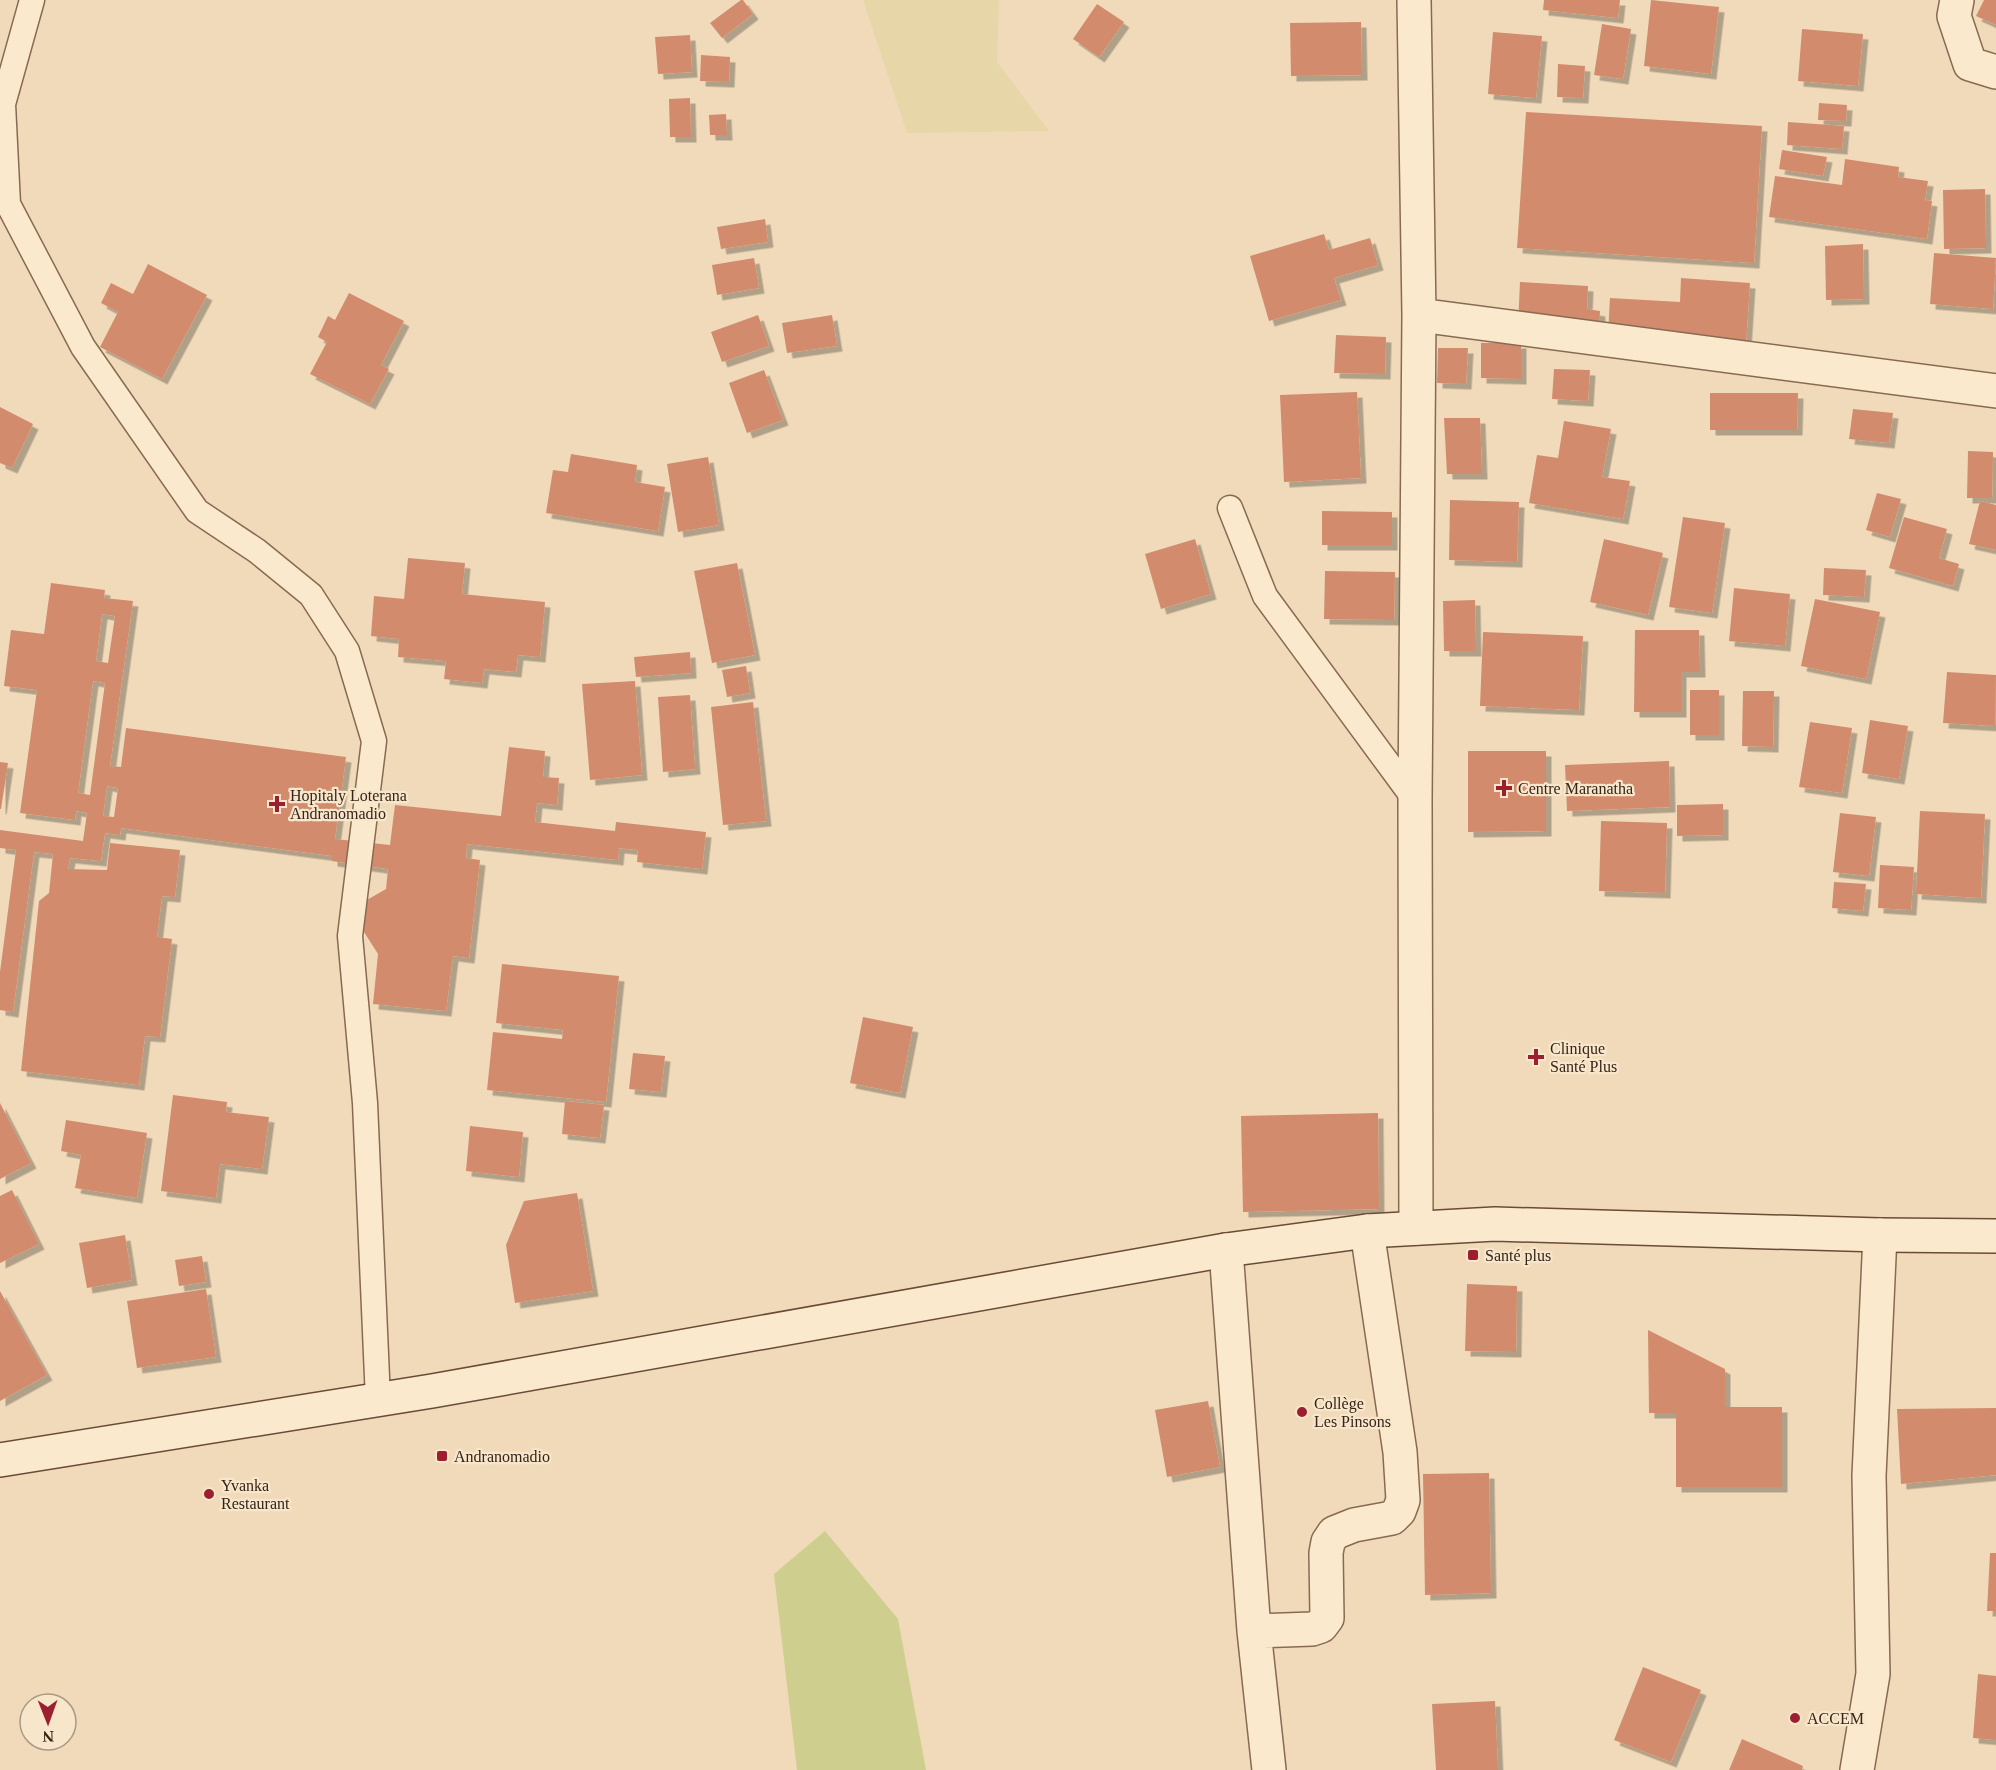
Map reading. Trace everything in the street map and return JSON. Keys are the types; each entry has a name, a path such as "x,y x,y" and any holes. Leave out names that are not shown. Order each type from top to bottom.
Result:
{"street":[{"path":"1414,0 1419,315 1415,800 1416,1228"},
{"path":"1957,0 1954,16 1970,64 1996,72"},
{"path":"1419,315 1996,391"},
{"path":"0,1460 378,1400 1226,1250 1367,1232 1495,1224 1996,1236"},
{"path":"1254,1631 1312,1629 1321,1626 1327,1618 1326,1553 1328,1542 1334,1533 1392,1518 1400,1511 1403,1500 1400,1452 1367,1232"},
{"path":"1857,1770 1873,1674 1869,1476 1880,1235"},
{"path":"1226,1250 1254,1631 1269,1770"}],"lane":[{"path":"32,0 3,104 8,204 83,347 197,511 257,551 311,595 347,651 374,741 350,936 365,1103 378,1400"},
{"path":"1230,508 1264,596 1415,800"}],"shaded area":[{"path":"863,0 999,0 997,62 1049,131 907,133"}],"green space":[{"path":"825,1531 898,1619 926,1770 797,1770 774,1574"}],"building":[{"path":"741,0 753,14 722,38 710,23"},
{"path":"1544,0 1620,0 1618,18 1543,10"},
{"path":"1651,0 1719,7 1711,74 1644,66"},
{"path":"1984,0 1996,0 1996,25 1976,16"},
{"path":"1097,4 1124,22 1099,57 1073,39"},
{"path":"1361,22 1362,75 1291,76 1290,23"},
{"path":"1602,24 1631,29 1623,79 1594,75"},
{"path":"1802,29 1863,34 1858,86 1798,81"},
{"path":"1493,32 1542,36 1536,98 1488,94"},
{"path":"690,35 692,72 658,74 655,37"},
{"path":"701,55 730,57 729,82 700,81"},
{"path":"1558,64 1585,66 1583,98 1557,97"},
{"path":"690,98 691,137 670,137 669,99"},
{"path":"1819,103 1847,105 1846,121 1818,120"},
{"path":"1526,112 1762,126 1754,263 1517,248"},
{"path":"726,114 727,135 710,135 709,115"},
{"path":"1788,122 1844,126 1842,149 1787,145"},
{"path":"1782,150 1827,157 1823,176 1779,169"},
{"path":"1845,159 1899,167 1898,177 1928,181 1925,200 1932,201 1927,239 1769,217 1775,176 1842,185"},
{"path":"1985,189 1986,248 1944,249 1943,190"},
{"path":"765,219 768,242 721,249 717,227"},
{"path":"1324,234 1329,250 1370,238 1378,265 1334,278 1341,300 1269,321 1250,256"},
{"path":"1863,244 1864,299 1826,300 1825,246"},
{"path":"1934,253 1996,258 1993,309 1930,304"},
{"path":"754,258 759,288 717,295 712,265"},
{"path":"148,264 207,295 162,379 100,347 118,312 101,303 111,283 133,294"},
{"path":"1681,278 1750,283 1746,343 1608,334 1610,298 1680,302"},
{"path":"1520,282 1588,286 1587,309 1600,311 1599,330 1518,325"},
{"path":"349,293 404,321 381,365 389,369 370,404 310,374 327,342 318,337 328,316 335,320"},
{"path":"758,315 769,346 722,362 711,332"},
{"path":"832,315 837,346 787,353 782,323"},
{"path":"1336,335 1386,337 1385,374 1334,373"},
{"path":"1481,343 1521,343 1521,379 1481,378"},
{"path":"1438,348 1468,348 1466,384 1437,383"},
{"path":"1554,369 1590,370 1588,401 1552,399"},
{"path":"764,370 783,420 747,433 729,383"},
{"path":"1357,392 1361,478 1284,482 1280,395"},
{"path":"1710,393 1798,393 1797,430 1710,430"},
{"path":"0,407 33,424 12,468 0,463"},
{"path":"1853,409 1893,413 1889,443 1849,439"},
{"path":"1444,418 1480,418 1482,474 1447,474"},
{"path":"1564,421 1611,429 1602,477 1630,481 1623,519 1529,503 1537,455 1558,458"},
{"path":"1968,451 1993,452 1992,498 1967,498"},
{"path":"571,454 637,465 635,482 665,487 658,531 546,513 553,470 568,472"},
{"path":"708,457 719,525 678,532 667,464"},
{"path":"1877,493 1901,499 1890,537 1866,530"},
{"path":"1450,500 1519,502 1517,562 1449,560"},
{"path":"1980,501 1996,505 1996,550 1969,544"},
{"path":"1322,511 1392,512 1392,545 1322,545"},
{"path":"1683,517 1725,523 1712,613 1669,607"},
{"path":"1904,517 1947,529 1939,558 1959,564 1953,586 1889,568"},
{"path":"1195,539 1211,594 1161,609 1145,554"},
{"path":"1604,539 1663,553 1648,615 1590,602"},
{"path":"408,558 465,563 462,594 545,602 540,657 518,655 516,672 484,669 482,683 444,679 446,661 398,657 399,639 371,636 374,596 404,599"},
{"path":"737,563 755,655 712,663 694,571"},
{"path":"1824,568 1866,570 1864,597 1823,595"},
{"path":"1325,571 1395,572 1394,620 1324,619"},
{"path":"51,583 105,590 104,598 133,601 110,766 121,767 126,728 346,757 335,839 390,845 395,805 501,816 509,747 545,751 543,777 559,778 557,805 537,803 535,822 615,831 616,822 706,832 702,869 637,862 638,850 619,848 618,860 467,844 466,858 480,860 469,958 453,956 446,1011 373,1004 378,954 364,932 365,901 386,889 388,869 332,861 332,856 121,828 120,835 105,833 101,861 70,858 68,869 107,870 110,843 180,850 175,897 162,896 157,937 172,939 160,1037 145,1036 139,1085 21,1071 39,901 49,893 53,854 34,852 13,1012 0,1010 0,972 16,850 0,848 0,830 83,841 87,813 76,811 75,820 20,813 37,690 4,686 11,630 44,634","holes":["102,614 115,616 108,663 96,661","93,681 105,683 90,795 78,793","107,786 118,788 114,817 103,816"]},
{"path":"1734,588 1790,594 1785,646 1729,641"},
{"path":"1815,599 1880,612 1866,679 1801,666"},
{"path":"1475,600 1476,651 1444,651 1443,601"},
{"path":"1635,630 1699,630 1700,672 1681,672 1681,712 1634,712"},
{"path":"1483,632 1583,636 1579,710 1480,706"},
{"path":"690,652 691,673 636,677 634,657"},
{"path":"746,666 750,693 727,697 722,670"},
{"path":"1947,672 1996,675 1995,726 1943,723"},
{"path":"635,681 642,775 590,780 582,684"},
{"path":"1690,690 1719,690 1719,735 1690,735"},
{"path":"1743,691 1774,691 1773,747 1742,746"},
{"path":"690,695 695,769 663,772 658,697"},
{"path":"753,702 766,821 723,825 711,707"},
{"path":"1870,720 1908,726 1899,779 1862,773"},
{"path":"1810,722 1852,728 1842,793 1799,787"},
{"path":"1468,751 1546,751 1546,831 1468,832"},
{"path":"1669,761 1670,807 1567,811 1565,765"},
{"path":"0,762 8,763 1,809 0,809"},
{"path":"1723,804 1723,835 1677,836 1677,805"},
{"path":"1920,811 1985,814 1981,898 1916,894"},
{"path":"1840,813 1876,817 1869,876 1833,872"},
{"path":"1601,821 1667,823 1665,893 1599,891"},
{"path":"1880,865 1914,867 1911,910 1878,908"},
{"path":"1834,882 1866,884 1863,911 1832,908"},
{"path":"502,964 619,976 606,1102 487,1090 493,1032 562,1039 563,1030 496,1023"},
{"path":"863,1017 913,1027 900,1093 850,1083"},
{"path":"633,1053 665,1056 661,1092 629,1089"},
{"path":"173,1095 227,1102 226,1112 269,1117 262,1169 220,1164 216,1198 161,1191"},
{"path":"565,1101 604,1105 600,1138 562,1134"},
{"path":"0,1103 31,1163 0,1179"},
{"path":"1378,1113 1379,1209 1243,1212 1241,1116"},
{"path":"66,1120 147,1133 137,1198 75,1188 81,1155 61,1151"},
{"path":"470,1126 523,1132 519,1177 466,1171"},
{"path":"12,1190 39,1244 0,1263 0,1196"},
{"path":"577,1193 593,1291 515,1303 506,1245 524,1201"},
{"path":"125,1235 132,1280 87,1288 79,1243"},
{"path":"202,1256 206,1282 179,1286 175,1260"},
{"path":"1467,1284 1517,1286 1516,1352 1465,1351"},
{"path":"206,1289 216,1357 137,1368 127,1301"},
{"path":"0,1291 47,1375 0,1401"},
{"path":"1648,1330 1725,1369 1725,1407 1782,1407 1782,1487 1676,1487 1676,1413 1649,1413"},
{"path":"1208,1401 1220,1467 1167,1477 1155,1410"},
{"path":"1996,1408 1996,1475 1901,1484 1897,1409"},
{"path":"1489,1473 1491,1593 1425,1595 1423,1474"},
{"path":"1990,1553 1996,1553 1996,1611 1987,1611"},
{"path":"1643,1667 1701,1690 1671,1762 1614,1740"},
{"path":"1978,1674 1996,1676 1996,1740 1973,1738"},
{"path":"1495,1701 1498,1770 1436,1770 1432,1704"},
{"path":"1742,1739 1803,1766 1802,1770 1729,1770"}],"place":[{"name":"Centre Maranatha","path":"1504,788"},
{"name":"Hopitaly Loterana Andranomadio","path":"277,804"},
{"name":"Clinique Santé Plus","path":"1536,1057"},
{"name":"Santé plus","path":"1473,1255"},
{"name":"Collège Les Pinsons","path":"1302,1412"},
{"name":"Andranomadio","path":"442,1456"},
{"name":"Yvanka Restaurant","path":"209,1494"},
{"name":"ACCEM","path":"1795,1718"}]}
